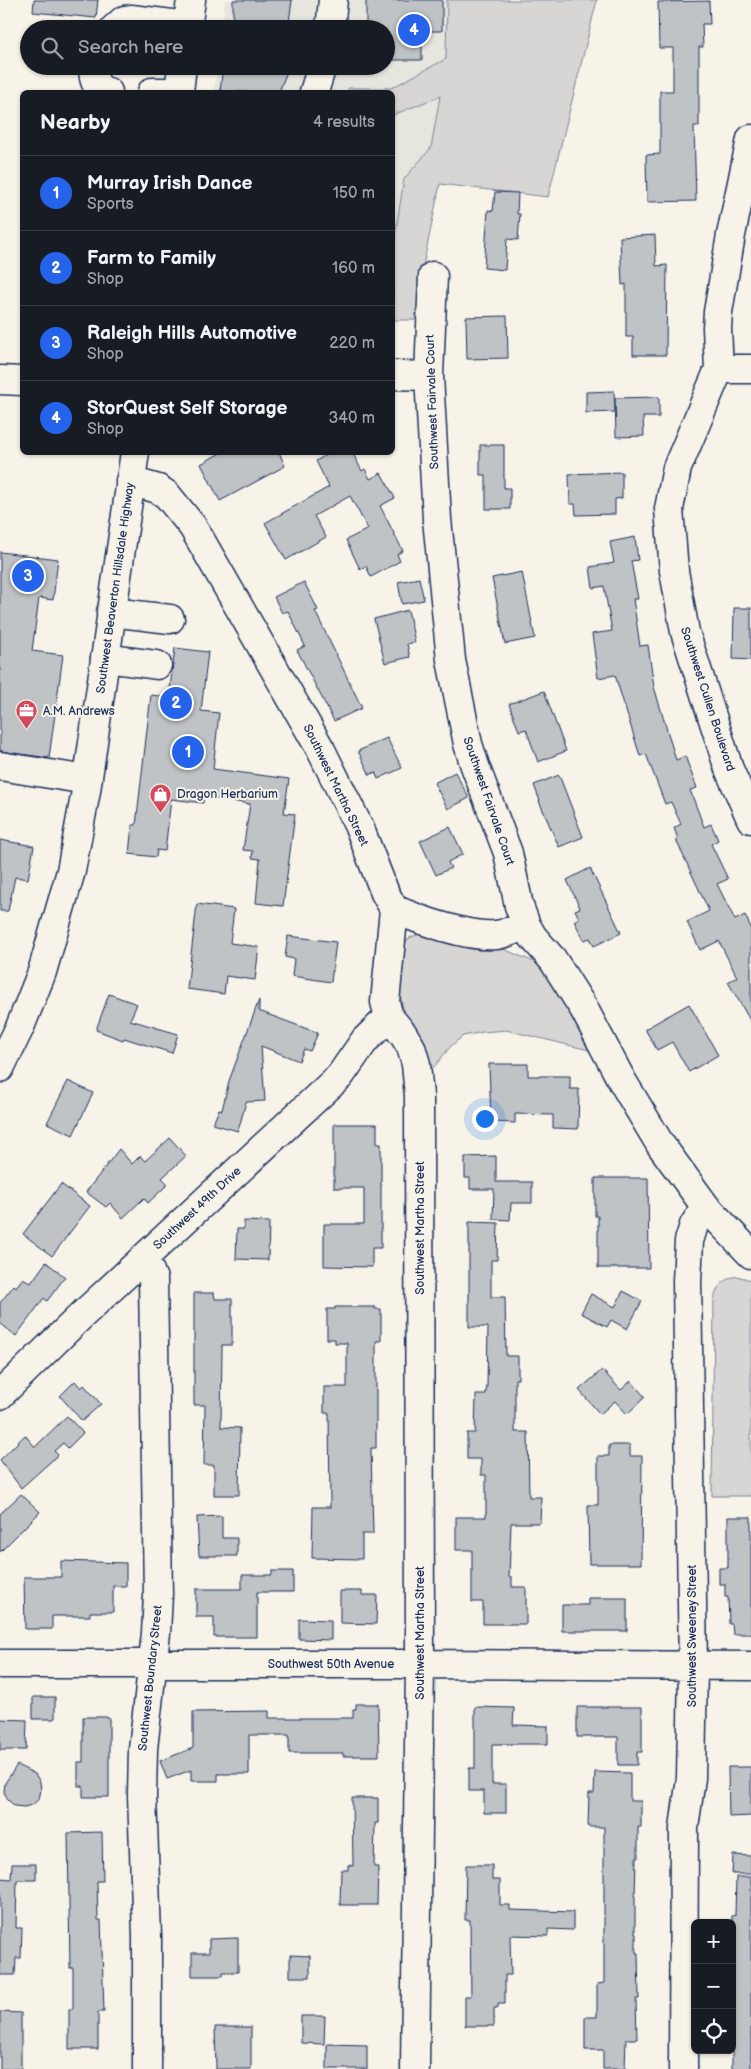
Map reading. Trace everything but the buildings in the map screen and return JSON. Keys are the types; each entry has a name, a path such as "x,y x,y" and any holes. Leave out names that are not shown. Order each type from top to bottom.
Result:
{"street":[{"path":"331,20 333,0"},
{"path":"124,20 189,18"},
{"path":"94,75 95,83 103,90"},
{"path":"179,90 181,75"},
{"path":"315,90 319,75"},
{"name":"Southwest Cullen Boulevard","path":"751,139 731,235 718,312 719,369 677,468 670,509 674,571 685,632 729,769 751,819"},
{"name":"Southwest Fairvale Court","path":"433,276 429,376 437,519 454,678 475,766 508,853 519,906 533,937 553,960 584,1009 621,1079 655,1136 706,1207 751,1254"},
{"path":"719,369 751,369"},
{"path":"395,375 429,376"},
{"path":"0,380 20,381"},
{"name":"Southwest Beaverton Hillsdale Highway","path":"0,1068 20,1027 42,972 71,871 87,780 134,455"},
{"name":"Southwest Martha Street","path":"130,481 158,489 167,495 193,527 321,750 360,829 385,893 394,909"},
{"path":"111,612 170,619"},
{"path":"105,658 157,665"},
{"path":"0,766 87,780"},
{"path":"389,1017 385,1002 394,909 439,926 481,934 494,935 504,933 526,925"},
{"name":"Southwest Martha Street","path":"389,1017 411,1047 416,1064 419,1096 420,1664 415,2069"},
{"name":"Southwest 49th Drive","path":"0,1395 340,1076 364,1040 389,1017"},
{"name":"Southwest Sweeney Street","path":"683,2069 684,1828 691,1778 693,1666 687,1281 689,1241 694,1225 706,1207"},
{"name":"Southwest Boundary Street","path":"142,1260 149,1269 153,1287 158,1595 153,1664 143,1749 142,1795 147,1936 147,2069"},
{"name":"Southwest 50th Avenue","path":"0,1664 751,1666"}],"shaded area":[{"path":"225,0 447,0 446,59 391,88 349,88 348,90 214,90 216,75 395,75 395,20 223,20"},
{"path":"447,0 597,0 548,197 440,184 422,271 415,320 395,320 395,235 404,179 431,148 440,96 395,114 395,90 348,90 349,88 391,88 446,59"},
{"path":"440,95 431,148 404,179 395,235 395,114"},
{"path":"420,934 470,946 496,946 539,964 560,987 589,1050 506,1030 483,1032 463,1036 451,1046 428,1074 405,1020 398,983 402,945 411,937"},
{"path":"737,1276 751,1280 751,1496 712,1496 714,1301 718,1287 724,1281"}],"place":[{"name":"StorQuest Self Storage","path":"414,30"},
{"name":"Raleigh Hills Automotive","path":"28,576"},
{"name":"Farm to Family","path":"176,703"},
{"name":"A.M. Andrews","path":"27,730"},
{"name":"Murray Irish Dance","path":"188,752"},
{"name":"Dragon Herbarium","path":"161,813"}]}
